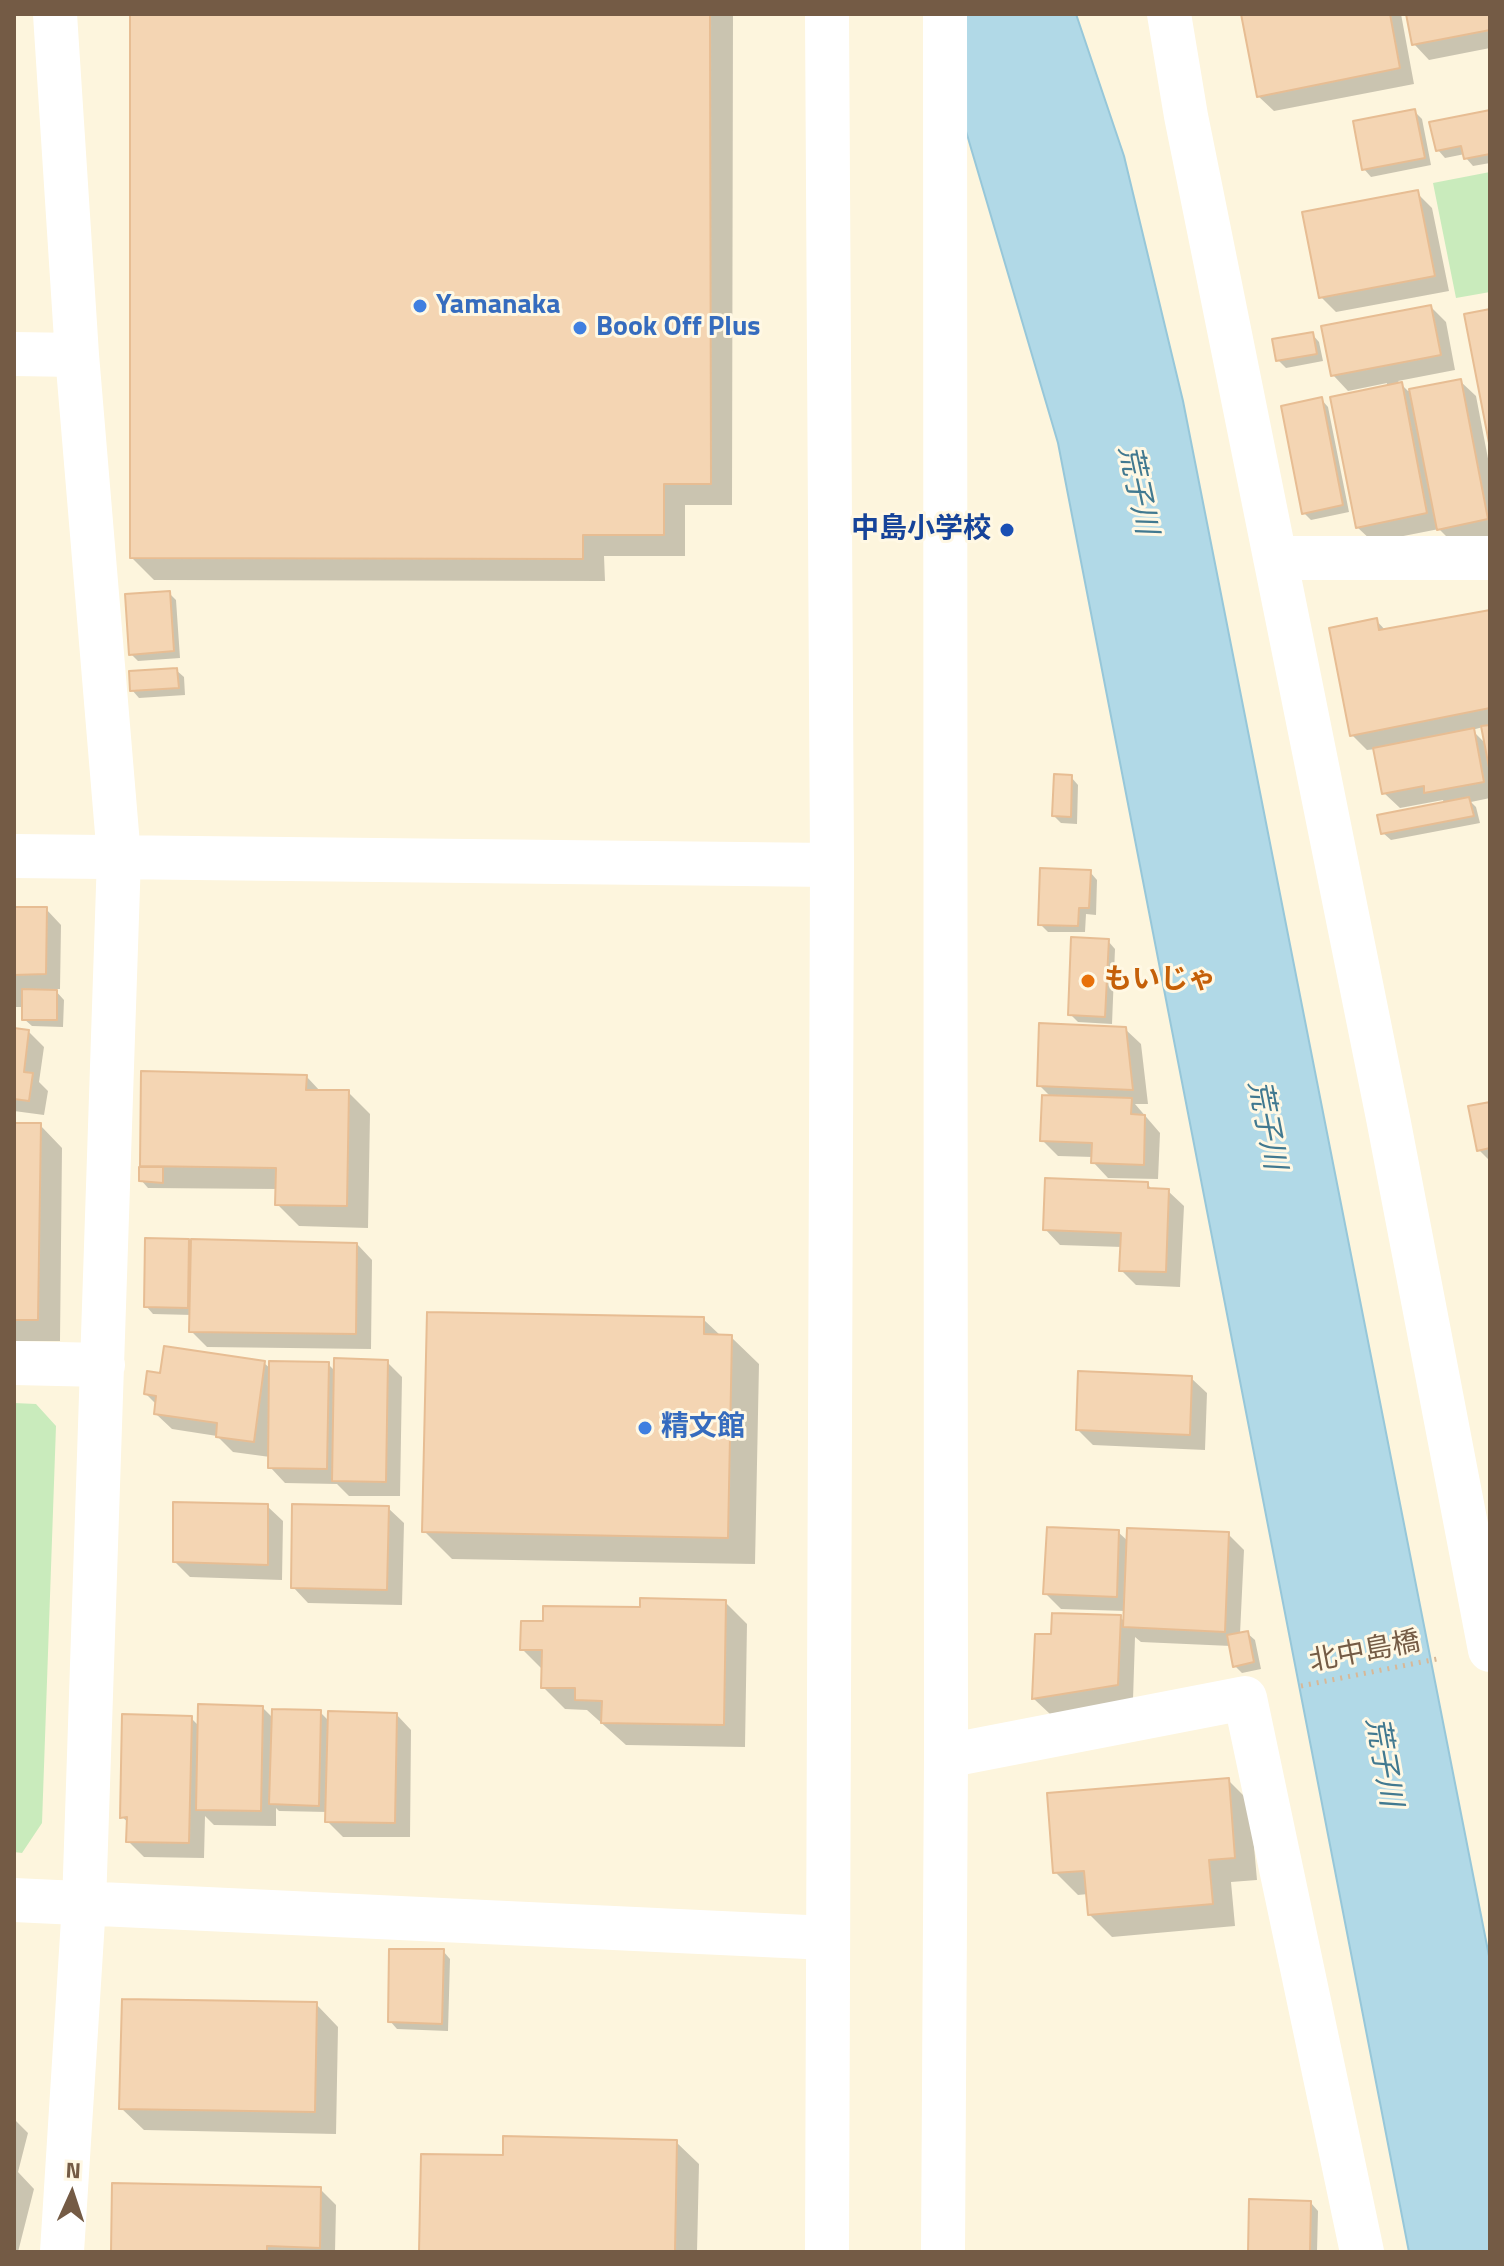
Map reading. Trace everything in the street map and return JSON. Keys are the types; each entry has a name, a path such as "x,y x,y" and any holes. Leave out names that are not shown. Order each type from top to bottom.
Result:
{"street":[{"path":"55,14 77,355 119,857 84,1904 62,2252"},
{"path":"827,14 832,865 827,2252"},
{"path":"943,2252 946,1756 945,14"},
{"path":"1169,14 1186,116 1385,1103 1490,1648"},
{"path":"14,354 77,355"},
{"path":"1275,558 1490,558"},
{"path":"14,856 832,865"},
{"path":"14,1363 103,1365"},
{"path":"946,1756 1245,1698 1362,2252"},
{"path":"14,1900 828,1938"}],"path":[{"name":"北中島橋","path":"1294,1688 1444,1658"}],"green space":[{"path":"1490,172 1490,292 1456,298 1433,183"},
{"path":"14,1403 36,1404 56,1426 42,1823 22,1853 14,1852"}],"water":[{"name":"荒子川","path":"926,14 1076,14 1124,156 1183,401 1490,1961 1490,2252 1409,2252 1058,443 945,60"}],"building":[{"name":"Yamanaka","path":"130,14 710,14 711,484 664,484 664,535 583,535 583,559 130,558"},
{"path":"1241,14 1390,14 1400,68 1257,97"},
{"path":"1406,14 1490,14 1490,30 1412,45"},
{"path":"1415,109 1425,158 1362,170 1353,121"},
{"path":"1490,110 1490,154 1464,159 1461,146 1436,151 1429,122"},
{"path":"1418,190 1435,276 1319,298 1302,212"},
{"path":"1431,305 1441,355 1331,376 1321,326"},
{"path":"1490,309 1490,448 1464,314"},
{"path":"1313,332 1317,354 1276,361 1272,339"},
{"path":"1461,379 1488,519 1437,530 1409,389"},
{"path":"1402,382 1427,513 1356,528 1330,397"},
{"path":"1322,397 1343,505 1302,514 1281,406"},
{"path":"170,591 174,651 129,655 125,594"},
{"path":"1490,610 1490,708 1350,736 1329,628 1377,618 1379,630"},
{"path":"177,668 179,688 130,691 129,671"},
{"path":"1490,725 1490,773 1481,726"},
{"path":"1474,728 1484,782 1424,793 1424,786 1382,794 1373,748"},
{"path":"1054,774 1072,775 1071,817 1052,816"},
{"path":"1469,797 1474,816 1381,834 1377,815"},
{"path":"1040,868 1091,870 1089,908 1079,908 1078,926 1038,925"},
{"path":"14,907 47,907 46,974 14,975"},
{"path":"1071,937 1109,939 1105,1017 1068,1015"},
{"path":"22,989 57,990 57,1020 22,1020"},
{"path":"1039,1023 1126,1027 1133,1090 1037,1086"},
{"path":"14,1028 29,1030 24,1072 33,1073 29,1101 14,1099"},
{"path":"141,1071 307,1075 306,1090 349,1090 347,1206 275,1205 276,1168 140,1166"},
{"path":"1042,1095 1132,1098 1131,1114 1145,1115 1144,1165 1091,1163 1092,1143 1040,1141"},
{"path":"1490,1102 1490,1148 1477,1151 1468,1106"},
{"path":"14,1123 41,1123 38,1320 14,1320"},
{"path":"139,1167 163,1167 163,1183 139,1181"},
{"path":"1045,1178 1148,1182 1148,1188 1169,1189 1166,1272 1119,1271 1121,1233 1043,1230"},
{"path":"145,1238 189,1239 188,1308 144,1307"},
{"path":"191,1239 357,1243 356,1334 189,1332"},
{"path":"427,1312 704,1317 704,1334 732,1335 728,1538 422,1532"},
{"path":"164,1346 265,1361 254,1442 216,1437 217,1423 154,1414 156,1396 144,1394 147,1371 160,1373"},
{"path":"334,1358 388,1360 386,1482 332,1481"},
{"path":"269,1361 329,1362 327,1469 268,1468"},
{"path":"1078,1371 1192,1376 1190,1435 1076,1430"},
{"path":"173,1502 268,1504 268,1565 173,1562"},
{"path":"292,1504 389,1506 387,1590 291,1588"},
{"path":"1047,1527 1119,1530 1117,1597 1043,1594"},
{"path":"1127,1528 1229,1532 1225,1632 1123,1627"},
{"path":"640,1598 726,1600 724,1725 601,1723 602,1701 575,1700 575,1688 541,1688 542,1650 520,1650 521,1621 543,1621 543,1606 640,1607"},
{"path":"1052,1613 1121,1615 1118,1685 1032,1699 1035,1634 1051,1634"},
{"path":"1248,1631 1254,1662 1233,1667 1227,1635"},
{"path":"198,1704 263,1706 261,1811 196,1810"},
{"path":"272,1709 321,1710 319,1806 269,1804"},
{"path":"328,1711 397,1713 395,1823 325,1822"},
{"path":"122,1714 192,1716 189,1843 126,1842 127,1817 120,1818"},
{"path":"1229,1778 1235,1858 1209,1860 1213,1904 1088,1915 1084,1871 1053,1873 1047,1793"},
{"path":"389,1949 444,1949 442,2024 388,2022"},
{"path":"122,1999 317,2002 315,2112 119,2109"},
{"path":"503,2136 677,2140 675,2252 419,2252 421,2154 503,2155"},
{"path":"112,2183 321,2187 320,2248 267,2246 267,2252 111,2252"},
{"path":"1249,2199 1311,2201 1310,2252 1248,2252"}],"place":[{"name":"Yamanaka","path":"420,306"},
{"name":"Book Off Plus","path":"580,328"},
{"name":"中島小学校","path":"1007,530"},
{"name":"もいじゃ","path":"1088,981"},
{"name":"精文館","path":"645,1428"}]}
